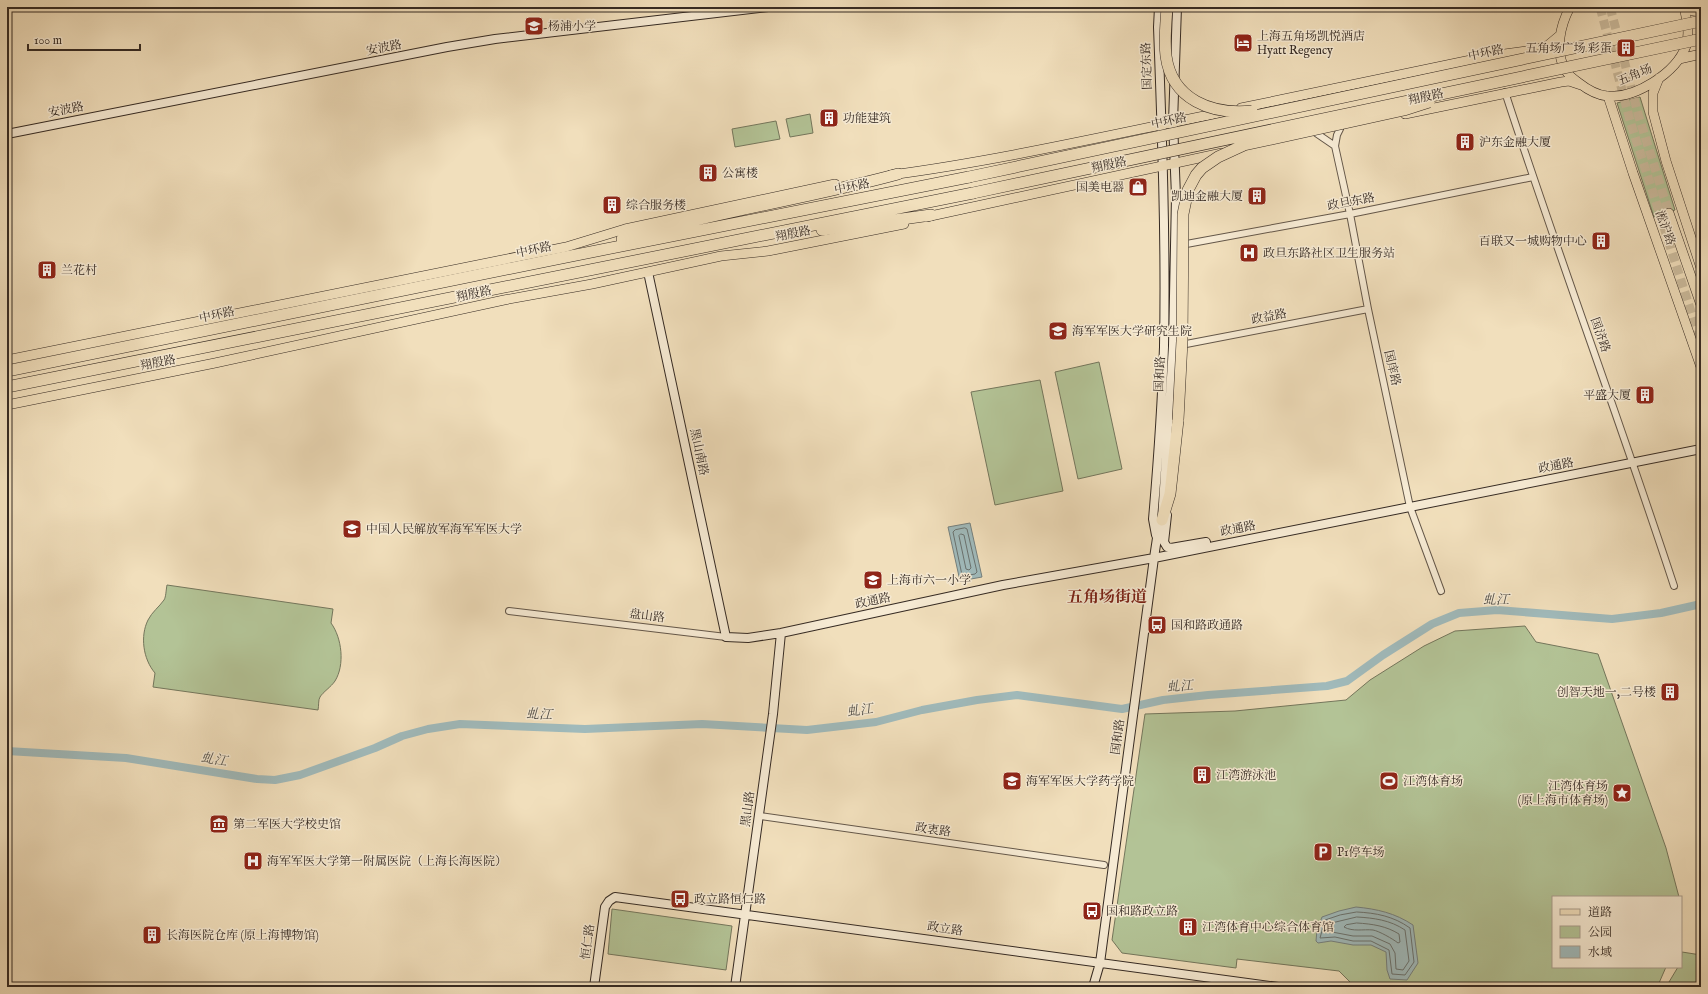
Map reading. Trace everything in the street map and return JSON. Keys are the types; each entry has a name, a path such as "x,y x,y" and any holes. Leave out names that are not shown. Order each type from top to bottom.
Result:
{"highway":[{"path":"1167,7 1165,43 1167,63 1173,79 1178,87 1192,99 1220,110 1242,112 1255,111 1393,82 1498,64"},
{"name":"中环路","path":"7,371 561,258 969,177 1701,21"},
{"path":"7,387 973,193 1701,39"},
{"path":"1162,520 1170,494 1178,420 1182,341 1183,214 1188,190 1196,175 1202,168 1218,157 1244,145 1404,110 1502,80"},
{"path":"561,258 657,229 854,186 898,174"},
{"path":"718,244 932,215"}],"main road":[{"name":"五角场","path":"1570,7 1559,36 1560,51 1566,71 1581,85 1598,94 1608,96 1632,91 1659,78 1679,59 1686,46 1688,35 1685,7"},
{"path":"1685,7 1693,11 1701,12"},
{"name":"翔殷路","path":"7,360 566,246 625,229 861,179 1010,155 1142,130 1287,107 1422,79 1492,62 1547,46 1559,36"},
{"path":"1679,59 1701,54"},
{"name":"淞沪路","path":"1659,78 1653,93 1653,112 1666,161 1701,268"},
{"name":"翔殷路","path":"7,405 208,365 504,300 721,256 768,251 907,223 932,215 1340,129 1505,92 1569,81 1581,85"},
{"name":"淞沪路","path":"1608,96 1633,173 1701,367"},
{"path":"1669,213 1701,305"}],"street":[{"name":"安波路","path":"7,134 447,47 495,39 768,7"},
{"name":"国定东路","path":"1159,7 1158,27 1163,166"},
{"name":"国和路","path":"1093,987 1100,963 1154,558 1162,520 1173,346 1176,196 1173,125 1177,7"},
{"name":"国济路","path":"1505,92 1533,177 1634,463 1674,586"},
{"name":"国庠路","path":"1340,129 1337,134 1335,146 1410,507 1441,591"},
{"path":"1316,134 1335,146"},
{"name":"国和路","path":"1157,538 1153,519 1164,346 1163,166"},
{"name":"政旦东路","path":"1174,246 1350,214 1533,177"},
{"name":"黑山南路","path":"648,272 726,637"},
{"name":"政益路","path":"1173,346 1368,309"},
{"name":"政通路","path":"781,633 1003,585 1154,558 1701,449"},
{"path":"1170,494 1164,542 1167,547 1171,548 1233,537 1244,540"},
{"name":"盘山路","path":"509,611 726,637 748,638 781,633"},
{"name":"黑山路","path":"735,987 760,816 773,714 781,633"},
{"name":"政衷路","path":"760,816 1104,865"},
{"name":"政立路","path":"609,901 615,897 1278,987"},
{"name":"恒仁路","path":"594,987 605,907 609,901"}],"green space":[{"path":"1640,97 1675,210 1654,217 1617,103"},
{"path":"810,114 813,133 790,137 786,119"},
{"path":"776,121 780,139 735,147 732,129"},
{"path":"1099,362 1122,469 1078,479 1055,372"},
{"path":"1040,380 1063,491 995,505 971,392"},
{"path":"167,585 333,609 331,623 338,636 340,644 340,667 335,681 320,697 318,710 153,687 155,673 145,654 144,633 148,620 165,599"},
{"name":"江湾体育场","path":"1525,626 1536,642 1598,654 1666,848 1679,896 1552,896 1552,968 1666,968 1659,983 1655,987 1357,987 1339,971 1237,959 1236,968 1122,953 1112,940 1145,714 1235,711 1346,700 1370,680 1424,646 1455,631"},
{"path":"612,909 732,926 726,970 608,954"},
{"path":"1682,952 1701,955 1701,987 1666,987 1677,968 1682,968"}],"water":[{"path":"970,523 982,577 960,581 948,527"},
{"path":"1356,907 1386,912 1413,925 1418,963 1407,980 1390,979 1387,970 1386,952 1371,945 1353,945 1331,941 1318,943 1316,941 1317,930 1322,917"}],"waterway":[{"name":"虬江","path":"7,751 126,758 257,779 275,780 300,775 375,748 402,736 428,729 460,724 585,729 702,724 807,730 876,722 922,710 977,700 1017,695 1122,709 1163,700 1327,686 1347,681 1383,655 1432,624 1459,613 1497,610 1612,619 1661,613 1701,604"}],"tunnel":[{"path":"1600,7 1631,124 1701,343"},
{"path":"1610,7 1639,117 1669,213"}],"place":[{"name":"杨浦小学","path":"534,26"},
{"name":"上海五角场凯悦酒店 Hyatt Regency","path":"1243,43"},
{"name":"五角场广场 彩蛋","path":"1626,48"},
{"name":"功能建筑","path":"829,118"},
{"name":"沪东金融大厦","path":"1465,142"},
{"name":"公寓楼","path":"708,173"},
{"name":"国美电器","path":"1138,187"},
{"name":"凯迪金融大厦","path":"1257,196"},
{"name":"综合服务楼","path":"612,205"},
{"name":"百联又一城购物中心","path":"1601,241"},
{"name":"政旦东路社区卫生服务站","path":"1249,253"},
{"name":"兰花村","path":"47,270"},
{"name":"海军军医大学研究生院","path":"1058,331"},
{"name":"平盛大厦","path":"1645,395"},
{"name":"中国人民解放军海军军医大学","path":"352,529"},
{"name":"上海市六一小学","path":"873,580"},
{"name":"国和路政通路","path":"1157,625"},
{"name":"创智天地一,二号楼","path":"1670,692"},
{"name":"江湾游泳池","path":"1202,775"},
{"name":"海军军医大学药学院","path":"1012,781"},
{"name":"江湾体育场","path":"1389,781"},
{"name":"江湾体育场 (原上海市体育场)","path":"1622,793"},
{"name":"第二军医大学校史馆","path":"219,824"},
{"name":"P1停车场","path":"1323,852"},
{"name":"海军军医大学第一附属医院（上海长海医院）","path":"253,861"},
{"name":"政立路恒仁路","path":"680,899"},
{"name":"国和路政立路","path":"1092,911"},
{"name":"江湾体育中心综合体育馆","path":"1188,927"},
{"name":"长海医院仓库 (原上海博物馆)","path":"152,935"}],"district":[{"name":"五角场街道","path":"1107,598"}]}
